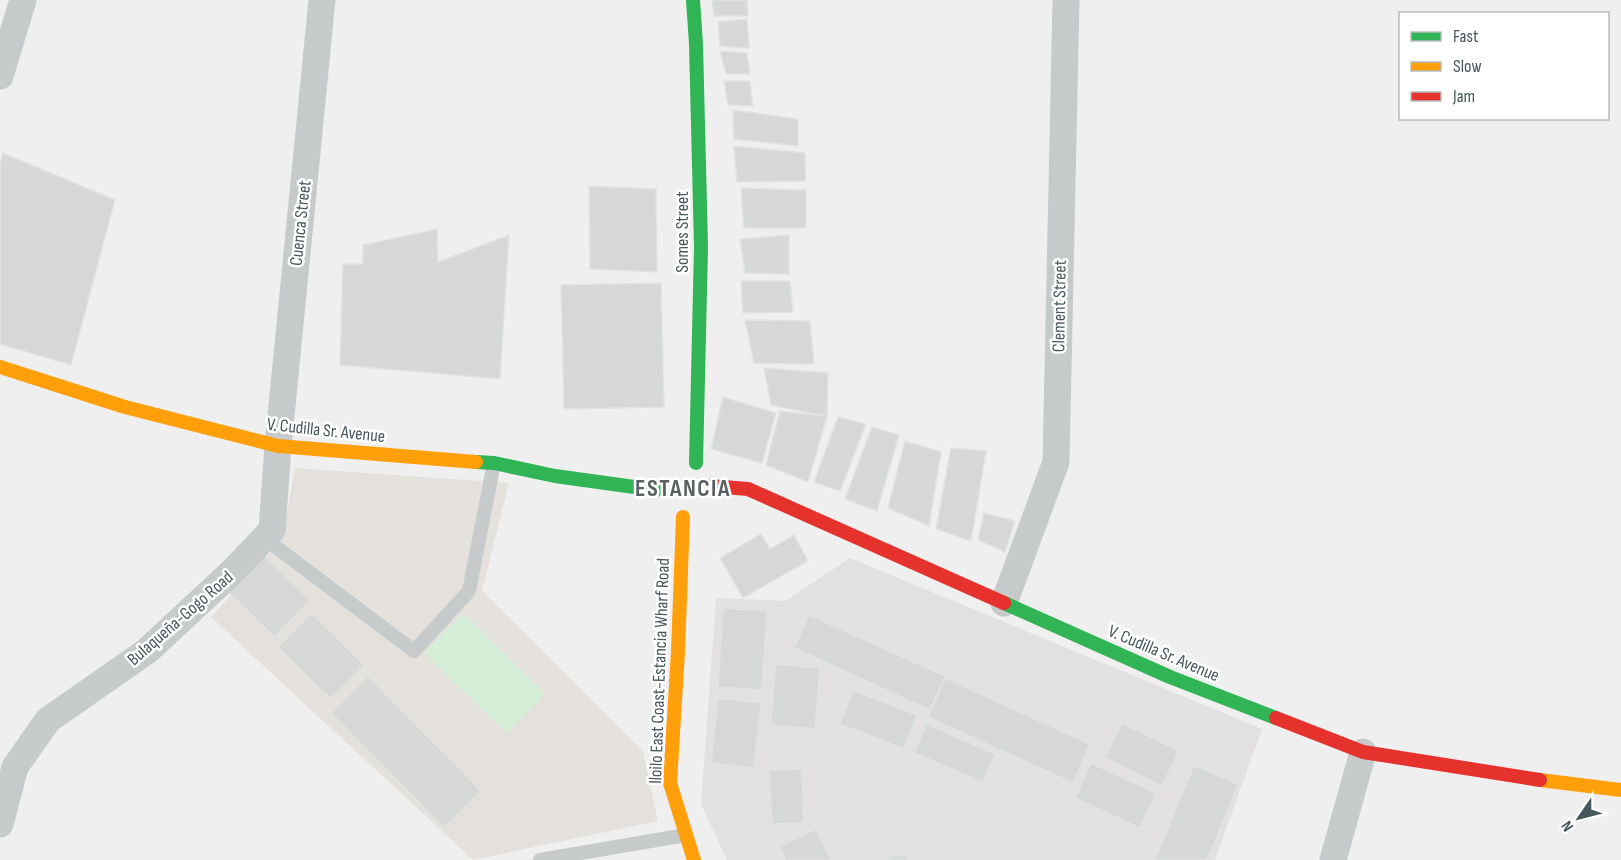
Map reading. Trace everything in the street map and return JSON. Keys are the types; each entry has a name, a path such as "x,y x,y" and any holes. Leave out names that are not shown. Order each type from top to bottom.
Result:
{"street":[{"path":"0,76 23,0"},
{"name":"Cuenca Street","path":"278,446 322,0"},
{"name":"Somes Street","path":"693,0 696,44 706,478"},
{"name":"Clement Street","path":"1004,603 1056,462 1066,0"},
{"name":"V. Cudilla Sr. Avenue","path":"0,367 125,407 278,446 494,464 555,476 656,490"},
{"name":"Bulaqueña-Gogo Road","path":"0,824 15,766 48,720 147,651 232,572 272,530 278,446"},
{"name":"V. Cudilla Sr. Avenue","path":"680,461 688,461 706,478 748,489 1170,677 1363,752 1560,783 1621,790"},
{"path":"656,490 660,474"},
{"name":"Iloilo East Coast-Estancia Wharf Road","path":"656,490 664,508 675,515 687,516 670,783 694,860"},
{"path":"1333,860 1363,752"}],"lane":[{"path":"264,538 414,651 469,591 494,464"},
{"path":"540,860 686,835"}],"shaded area":[{"path":"295,468 509,483 482,591 643,751 658,821 473,860 211,617 282,539"},
{"path":"850,558 1262,729 1215,860 727,860 701,804 716,598 785,601"}],"green space":[{"path":"463,613 545,694 507,733 424,653"}],"building":[{"path":"712,0 747,0 748,16 714,16"},
{"path":"747,19 749,48 720,46 718,22"},
{"path":"720,51 747,53 750,74 726,74"},
{"path":"724,81 750,81 753,106 728,105"},
{"path":"733,110 798,119 798,146 734,139"},
{"path":"734,146 805,153 806,181 737,182"},
{"path":"3,153 115,200 71,365 0,344 0,163"},
{"path":"589,186 656,189 657,272 590,269"},
{"path":"741,188 806,190 806,228 744,228"},
{"path":"437,229 438,262 509,235 500,379 340,365 343,264 363,264 363,245"},
{"path":"789,235 789,274 745,273 740,239"},
{"path":"741,281 790,281 793,312 743,313"},
{"path":"661,283 664,407 564,409 561,285"},
{"path":"745,320 810,321 814,364 754,363"},
{"path":"764,368 828,373 827,416 771,405"},
{"path":"723,397 776,413 762,463 711,449"},
{"path":"780,411 827,416 808,482 766,465"},
{"path":"838,417 866,424 840,491 814,482"},
{"path":"872,427 899,435 877,511 845,499"},
{"path":"905,441 941,452 929,526 888,508"},
{"path":"951,448 986,451 971,541 936,529"},
{"path":"984,513 1015,521 1005,552 978,540"},
{"path":"761,534 770,549 794,535 808,561 743,598 720,558"},
{"path":"259,551 310,600 275,637 224,588"},
{"path":"723,608 767,611 762,690 718,687"},
{"path":"311,613 364,665 331,699 278,647"},
{"path":"809,615 945,676 930,710 794,648"},
{"path":"775,664 820,668 815,729 771,725"},
{"path":"368,676 481,791 444,828 331,713"},
{"path":"945,678 1090,744 1073,783 928,717"},
{"path":"853,690 917,715 904,749 840,724"},
{"path":"718,698 761,703 754,768 711,763"},
{"path":"1122,723 1179,751 1162,786 1105,758"},
{"path":"926,724 995,754 983,782 914,753"},
{"path":"1091,763 1156,793 1140,828 1075,798"},
{"path":"1194,765 1238,784 1207,860 1155,860"},
{"path":"802,769 804,823 772,824 769,770"},
{"path":"816,829 831,860 786,860 780,846"},
{"path":"906,853 908,860 882,860"}],"traffic: fast":[{"path":"693,0 701,247 696,463"},
{"path":"476,462 656,490"},
{"path":"1004,603 1170,677 1276,718"}],"traffic: slow":[{"path":"0,367 125,407 278,446 476,462"},
{"path":"683,517 670,783 694,860"},
{"path":"1540,780 1621,790"}],"traffic: jam":[{"path":"711,486 748,489 1004,603"},
{"path":"1276,718 1363,752 1540,780"}],"district":[{"name":"ESTANCIA","path":"683,488"}]}
